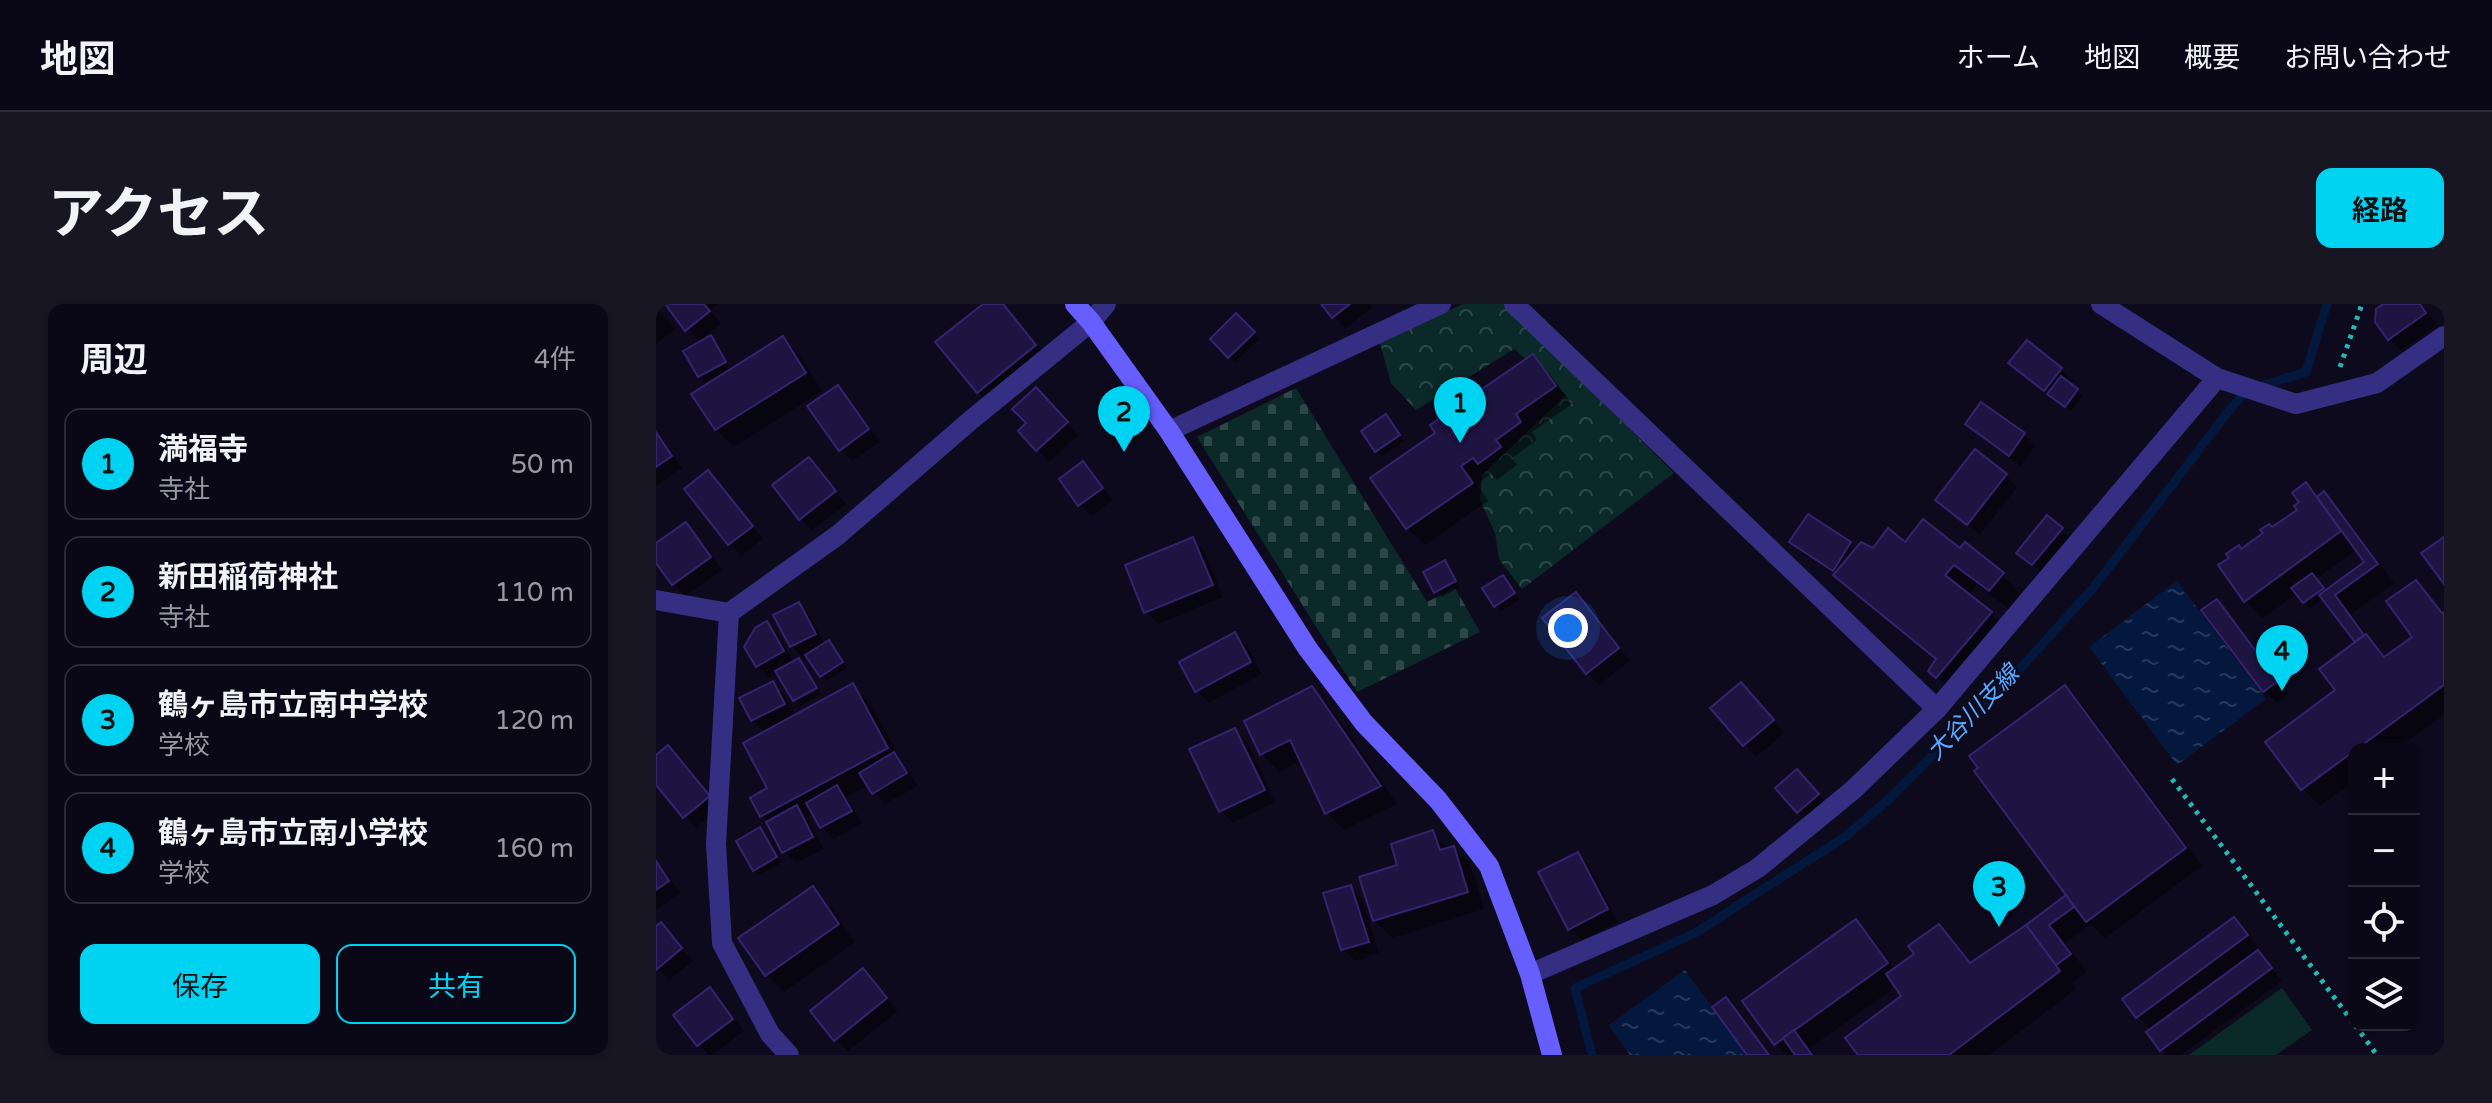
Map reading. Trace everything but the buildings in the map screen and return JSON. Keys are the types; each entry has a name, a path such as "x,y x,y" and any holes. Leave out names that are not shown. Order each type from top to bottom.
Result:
{"street":[{"path":"1075,304 1169,431 1308,649 1364,723 1438,800 1489,866 1530,974 1552,1055"},
{"path":"656,600 729,613 838,535 1091,322 1106,304"},
{"path":"1169,431 1441,304"},
{"path":"1514,304 1937,709"},
{"path":"2101,304 2217,378 2296,404 2377,383 2444,336"},
{"path":"1530,974 1713,895 1758,868 1853,790 1937,709 2217,378"},
{"path":"729,613 716,844 722,943 770,1034 789,1055"}],"path":[{"path":"2331,395 2362,304"},
{"path":"2172,779 2348,1016"},
{"path":"2359,1031 2377,1055"}],"green space":[{"path":"1463,304 1504,304 1674,473 1522,589 1499,559 1495,533 1480,500 1482,475 1566,395 1514,349 1416,410 1391,383 1380,343"},
{"path":"1296,388 1427,602 1455,588 1480,632 1357,692 1197,437"},
{"path":"2282,988 2312,1030 2276,1055 2189,1055"}],"water":[{"path":"2177,581 2266,699 2177,765 2089,647"},
{"path":"1685,970 1747,1055 1630,1055 1609,1025"}],"waterway":[{"name":"大谷川支線","path":"1592,1055 1575,988 1695,933 1846,836 1888,800 2019,670 2093,588 2248,390 2306,372 2327,304"}],"place":[{"name":"満福寺","path":"1460,443"},
{"name":"新田稲荷神社","path":"1124,452"},
{"name":"鶴ヶ島市立南小学校","path":"2282,691"},
{"name":"鶴ヶ島市立南中学校","path":"1999,927"}]}
